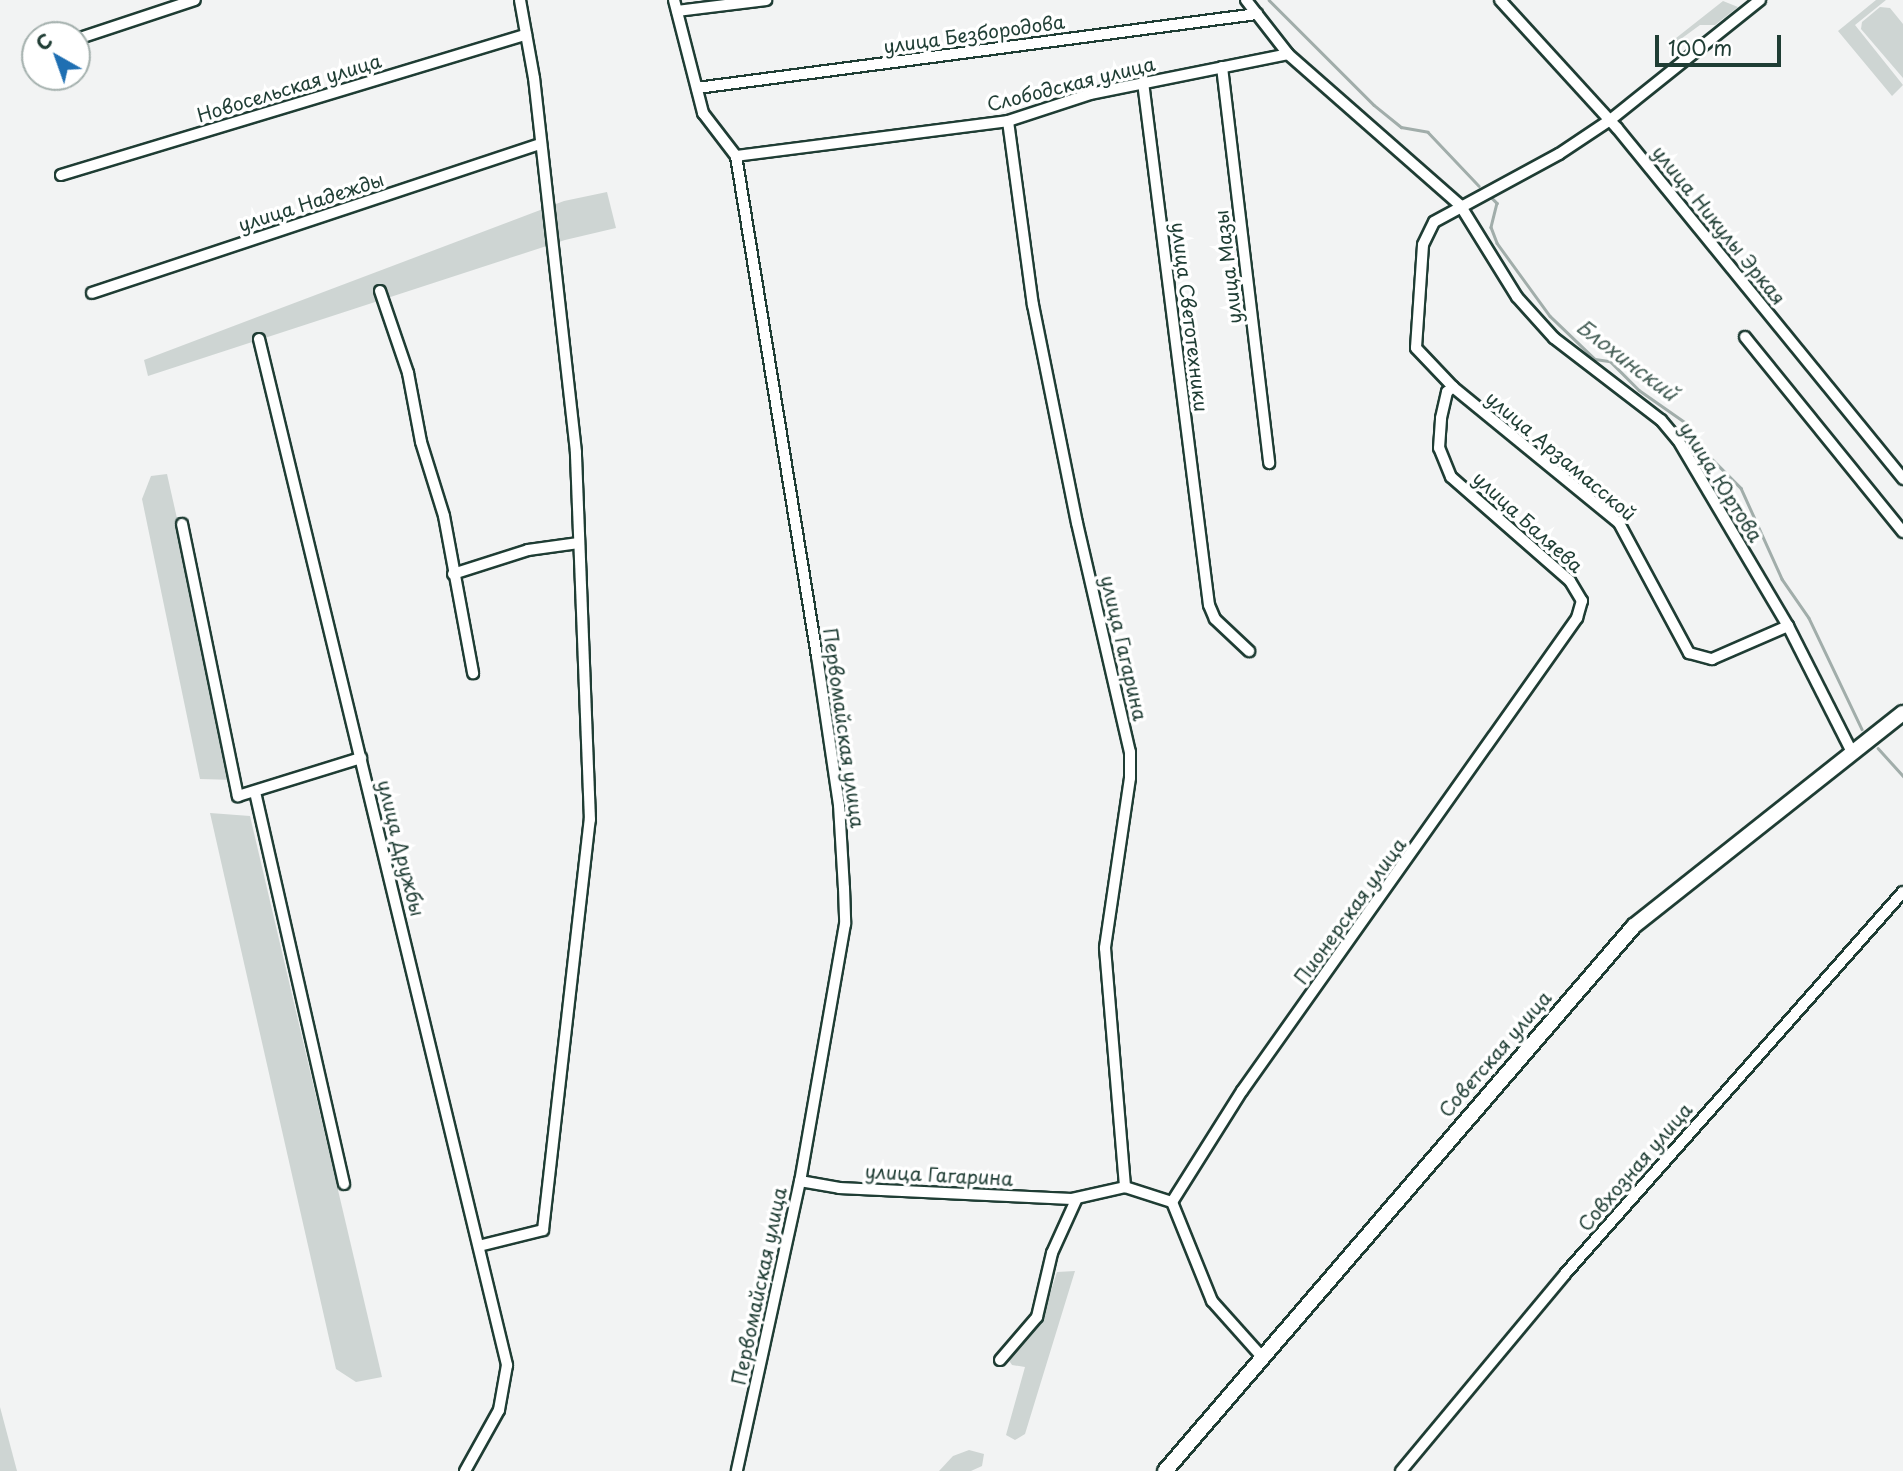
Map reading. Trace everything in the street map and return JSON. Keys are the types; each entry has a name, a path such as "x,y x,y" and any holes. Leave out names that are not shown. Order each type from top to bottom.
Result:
{"main road":[{"name":"Советская улица","path":"1165,1471 1625,935 1903,713"}],"street":[{"path":"91,34 195,0"},
{"path":"479,1246 543,1230 590,820 576,452 541,144 520,0"},
{"path":"736,156 713,132 696,88 676,6 766,0"},
{"name":"улица Юртова","path":"1246,0 1288,54 1460,205 1517,297 1553,338 1661,420 1678,440 1787,626 1852,752"},
{"name":"улица Никулы Эркая","path":"1500,0 1610,120 1903,479"},
{"name":"улица Арзамасской","path":"1760,0 1610,120 1559,154 1460,205 1434,222 1423,245 1416,348 1453,387 1619,523 1689,653 1712,659 1787,626"},
{"name":"улица Безбородова","path":"696,88 1257,14"},
{"name":"Новосельская улица","path":"61,175 526,35"},
{"name":"Слободская улица","path":"736,156 1007,121 1143,82 1288,54"},
{"name":"улица Мазы","path":"1222,67 1269,463"},
{"name":"улица Светотехники","path":"1143,82 1202,556 1215,618 1250,650"},
{"name":"улица Гагарина","path":"800,1181 839,1188 1077,1198 1125,1187 1105,948 1130,778 1130,752 1077,523 1036,318 1007,121"},
{"name":"улица Надежды","path":"92,293 541,144"},
{"name":"Первомайская улица","path":"736,156 839,805 845,924 800,1181 737,1471"},
{"path":"380,291 408,373 473,673"},
{"path":"1745,337 1903,532"},
{"name":"улица Дружбы","path":"259,339 507,1365 499,1410 465,1471"},
{"name":"улица Баляева","path":"1453,387 1447,392 1441,418 1439,448 1451,477 1578,591 1582,601 1563,644"},
{"path":"182,524 238,796 361,758"},
{"path":"453,573 528,550 579,543"},
{"name":"Пионерская улица","path":"1172,1202 1242,1091 1563,644"},
{"path":"254,792 344,1184"},
{"name":"Совхозная улица","path":"1401,1471 1574,1264 1903,892"},
{"path":"1125,1187 1172,1202 1212,1301 1263,1358"},
{"path":"1000,1360 1037,1317 1052,1253 1077,1198"}],"shaded area":[{"path":"1876,0 1886,0 1855,25 1903,85 1892,96 1838,31"},
{"path":"1723,1 1738,7 1715,25 1700,25 1674,44 1671,42"},
{"path":"1880,7 1890,8 1903,24 1903,78 1861,29 1862,22"},
{"path":"607,192 616,228 565,240 148,376 144,360 564,201"},
{"path":"167,474 236,780 200,779 142,499 151,476"},
{"path":"210,813 250,816 382,1377 356,1382 336,1369"},
{"path":"1075,1271 1025,1434 1015,1440 1006,1435 1025,1367 1012,1365 1008,1359 1043,1316 1057,1272"},
{"path":"0,1407 17,1471 0,1471"},
{"path":"969,1450 984,1454 982,1466 971,1471 939,1471 953,1456"}],"waterway":[{"name":"Блохинский","path":"1269,0 1374,105 1401,127 1428,132 1479,186"},
{"name":"Блохинский","path":"1490,196 1497,203 1491,227 1497,243 1550,316 1595,359 1610,361 1639,390 1689,425 1693,440 1741,488 1782,579 1809,618 1862,729"},
{"name":"Блохинский","path":"1878,748 1903,776"}]}
